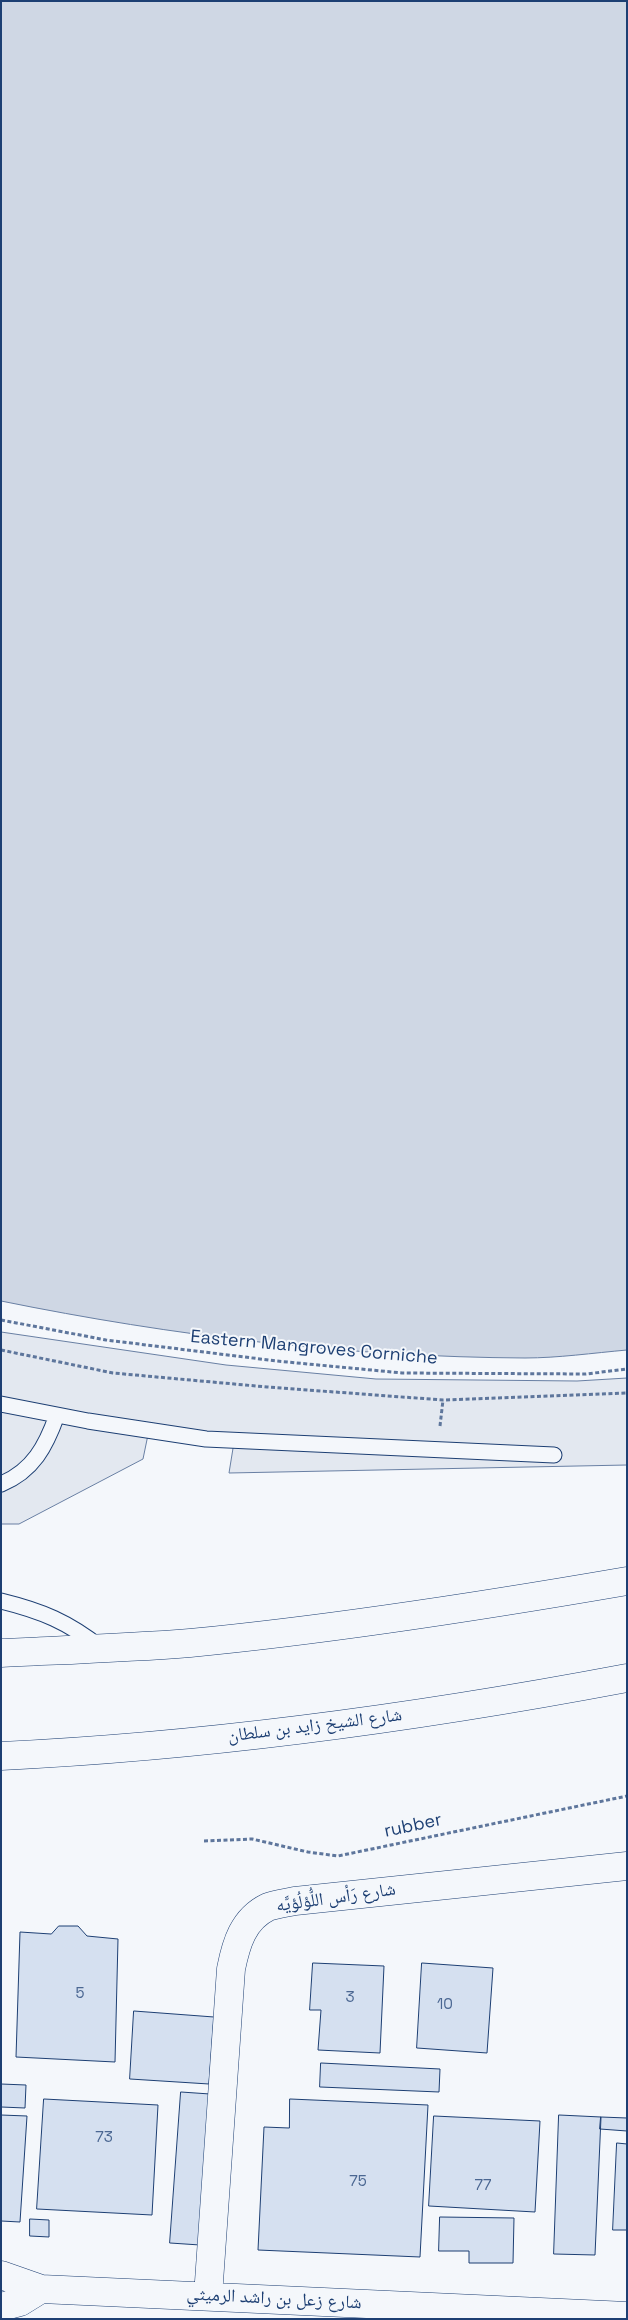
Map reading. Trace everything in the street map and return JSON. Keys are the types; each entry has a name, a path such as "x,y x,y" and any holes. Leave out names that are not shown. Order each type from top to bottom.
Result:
{"main road":[{"path":"1,1653 188,1643 329,1628 469,1608 627,1581"},
{"name":"شارع الشيخ زايد بن سلطان","path":"1,1756 149,1745 284,1732 418,1714 627,1678"},
{"name":"شارع رَأس اللُّؤلُؤيَّه","path":"208,2296 231,1969 236,1943 250,1920 268,1907 295,1901 627,1866"},
{"name":"شارع زعل بن راشد الرميثي","path":"1,2275 41,2289 208,2296 287,2309 612,2317"},
{"path":"1,2307 20,2302 41,2289"}],"lane":[{"path":"1,1404 206,1439 554,1455"},
{"path":"1,1484 27,1470 42,1452 57,1415"},
{"path":"1,1601 33,1609 75,1628 102,1648"}],"path":[{"name":"Eastern Mangroves Corniche","path":"1,1320 106,1340 277,1361 402,1373 586,1374 627,1369"},
{"path":"1,1350 113,1373 443,1400 627,1393"},
{"name":"rubber","path":"204,1840 252,1839 308,1852 338,1856 627,1796"}],"shaded area":[{"path":"1,1 627,1 627,1350 525,1358 393,1354 327,1349 131,1325 1,1301"},
{"path":"1,1332 226,1365 376,1379 577,1381 627,1378 627,1465 229,1473 235,1436 150,1425 143,1459 19,1524 1,1524"}],"building":[{"path":"59,1926 78,1926 87,1936 118,1939 115,2062 16,2057 20,1932 51,1934"},
{"path":"313,1963 384,1966 380,2053 318,2050 321,2010 310,2010"},
{"path":"422,1963 493,1968 487,2053 417,2048"},
{"path":"134,2011 214,2017 209,2084 130,2079"},
{"path":"321,2063 440,2069 439,2092 320,2087"},
{"path":"1,2084 26,2085 25,2108 1,2107"},
{"path":"181,2092 210,2094 200,2245 170,2243"},
{"path":"44,2099 158,2105 152,2215 37,2209"},
{"path":"290,2099 428,2105 420,2257 258,2250 264,2127 289,2128"},
{"path":"1,2115 27,2116 20,2222 1,2221"},
{"path":"559,2115 601,2117 595,2255 554,2254"},
{"path":"434,2116 540,2121 535,2212 429,2206"},
{"path":"601,2117 627,2118 627,2131 600,2129"},
{"path":"617,2143 627,2144 627,2230 613,2230"},
{"path":"440,2217 514,2218 513,2263 469,2263 469,2251 439,2251"},
{"path":"30,2219 49,2220 49,2237 30,2236"}]}
